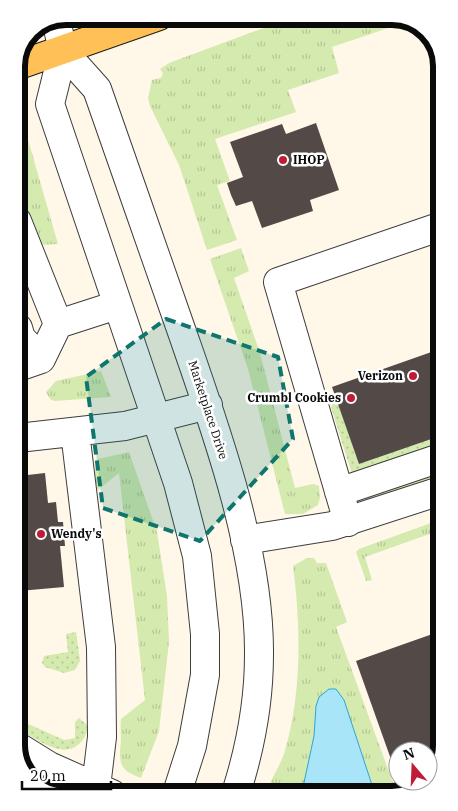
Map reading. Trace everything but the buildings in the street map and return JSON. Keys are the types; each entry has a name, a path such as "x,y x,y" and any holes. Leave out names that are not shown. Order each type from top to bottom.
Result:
{"main road":[{"path":"25,63 134,25"}],"street":[{"name":"Marketplace Drive","path":"57,26 63,51 50,104 188,519 197,556 205,634 205,675 192,746 179,786"},
{"name":"Marketplace Drive","path":"63,51 97,89 208,405 245,540 254,600 259,654 256,709 238,786"},
{"path":"348,522 278,282 433,229"},
{"path":"25,241 58,324"},
{"path":"29,363 58,324 117,305"},
{"path":"25,437 125,426 208,405"},
{"path":"75,432 83,499 72,524 88,650 87,662 102,679 104,786"},
{"path":"339,492 433,460"},
{"path":"245,540 348,522 433,493"},
{"path":"26,754 54,780 84,786"}],"highlighted area":[{"path":"166,319 278,357 293,439 200,541 103,508 86,377"}],"green space":[{"path":"272,25 396,25 332,47 339,73 288,90 296,112 215,139 230,181 217,185 237,240 207,250 179,165 150,106 148,98 152,80 161,78 163,73 160,69 169,63"},
{"path":"25,136 29,143 58,244 39,245 25,209"},
{"path":"241,248 249,271 234,278 260,353 295,488 313,484 319,486 320,498 318,505 303,514 285,514 248,369 210,259"},
{"path":"101,371 111,397 54,401 50,399 46,392 56,381"},
{"path":"336,397 359,464 433,438 433,452 352,474 331,407"},
{"path":"129,452 157,532 167,596 169,642 159,731 141,778 128,772 120,760 121,719 145,700 119,473 98,490 95,489 92,481 98,459"},
{"path":"433,470 433,477 365,501 361,502 359,499"},
{"path":"431,523 433,528 433,533 365,557 372,580 366,581 356,552 359,549"},
{"path":"307,558 314,558 317,563 326,563 347,622 336,627 388,769 388,786 269,786 284,754 294,708 298,660 296,589 293,566"},
{"path":"76,632 80,661 75,670 64,673 45,667 42,663 44,656 68,652 66,634"},
{"path":"25,714 26,723 64,740 75,738 75,722 79,718 87,725 87,732 80,743 74,748 59,749 43,743 25,733"}],"water":[{"path":"329,689 336,689 344,700 372,786 303,786 314,736 316,706 319,697"}],"place":[{"name":"IHOP","path":"283,160"},
{"name":"Verizon","path":"413,376"},
{"name":"Crumbl Cookies","path":"351,398"},
{"name":"Wendy's","path":"41,534"}]}
